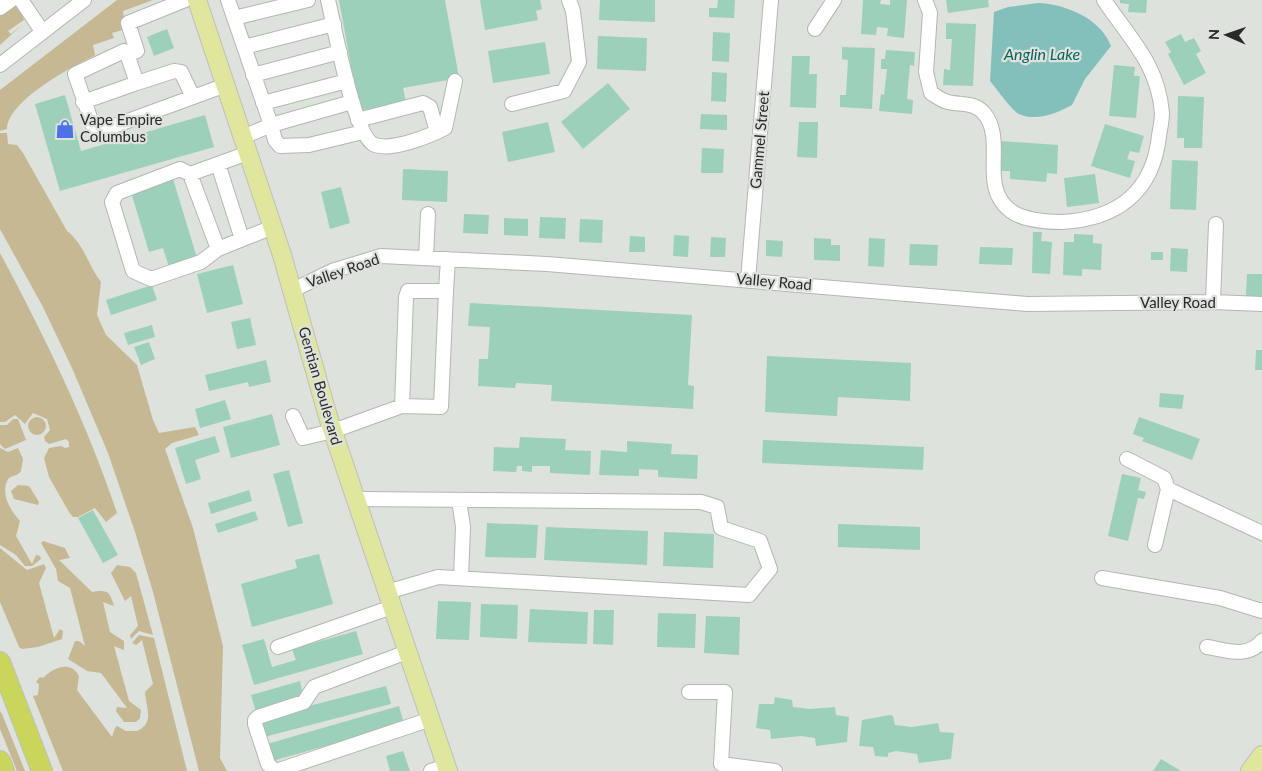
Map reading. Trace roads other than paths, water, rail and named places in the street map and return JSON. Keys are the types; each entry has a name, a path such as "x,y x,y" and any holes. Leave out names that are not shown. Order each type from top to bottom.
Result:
{"highway":[{"path":"2,673 42,771"},
{"path":"0,761 4,771"}],"main road":[{"name":"Gentian Boulevard","path":"197,0 273,227 355,499 430,719 442,769"},
{"path":"1250,771 1262,755"}],"street":[{"path":"0,8 11,0"},
{"path":"21,0 42,31"},
{"path":"0,65 84,0"},
{"path":"185,0 128,23 137,50 127,54 124,52 119,53 77,72 74,77 93,126 102,130 226,85"},
{"path":"228,0 275,140 280,146 308,145 426,104 430,107 437,132"},
{"path":"234,18 308,0"},
{"path":"328,0 352,102 361,126 375,145 391,146 445,128 455,82"},
{"path":"512,104 564,91 578,62 573,11 569,0"},
{"name":"Gammel Street","path":"748,280 771,0"},
{"path":"814,29 834,0"},
{"path":"925,0 930,13 926,72 931,93 946,102 969,104 982,111 990,122 994,138 992,171 997,194 1011,211 1044,222 1082,221 1117,209 1144,184 1158,150 1162,115 1155,77 1134,42 1104,0"},
{"path":"244,47 334,24"},
{"path":"254,75 340,52"},
{"path":"127,54 137,83"},
{"path":"83,102 174,71 181,72 193,97"},
{"path":"263,103 347,81"},
{"path":"190,174 218,164 271,125 352,102"},
{"path":"218,164 242,239"},
{"path":"218,249 190,174 180,169 117,193 112,202 133,271 151,279 201,262 218,249 273,227"},
{"path":"426,258 428,214"},
{"path":"1213,302 1216,224"},
{"name":"Valley Road","path":"292,290 332,272 381,256 547,264 1027,304 1213,302 1262,304"},
{"path":"293,416 303,438 333,431 402,406 441,407 448,259"},
{"path":"402,406 406,297 408,291 446,291"},
{"path":"1127,459 1164,478 1168,489 1155,545"},
{"path":"1168,489 1262,532"},
{"path":"278,647 390,600 438,577 749,595 770,569 760,542 721,528 717,507 701,502 355,499"},
{"path":"459,500 463,527 461,578"},
{"path":"1102,578 1220,598 1262,611"},
{"path":"1207,647 1243,652 1255,650 1262,642"},
{"path":"407,652 314,687 304,702 258,717 255,720 255,724 268,764 274,770 279,770 430,719"},
{"path":"690,692 725,692 721,764 775,771"}],"water":[{"name":"Anglin Lake","path":"1038,3 1060,6 1081,15 1099,28 1111,46 1085,79 1072,105 1047,116 1033,117 1016,112 990,81 994,12 1008,7"}],"place":[{"name":"Vape Empire Columbus","path":"65,129"}]}
